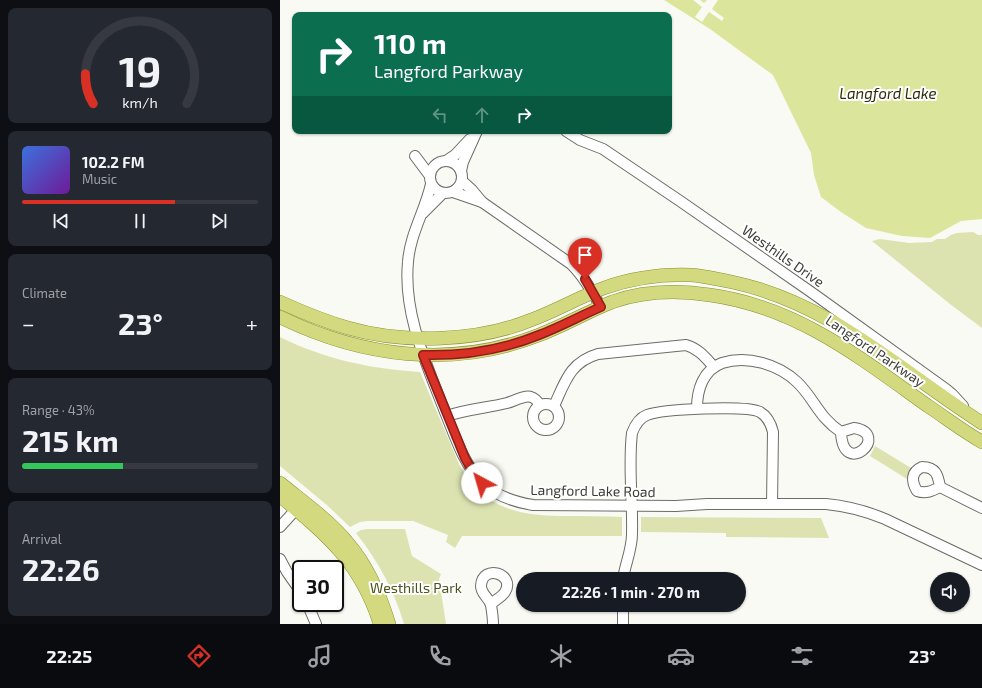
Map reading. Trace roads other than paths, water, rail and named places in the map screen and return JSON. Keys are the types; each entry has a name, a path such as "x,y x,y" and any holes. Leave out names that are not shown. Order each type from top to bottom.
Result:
{"main road":[{"name":"Langford Parkway","path":"280,302 320,319 348,328 392,336 418,338 465,336 501,330 530,321 604,288 637,278 663,275 691,275 709,277 751,286 784,297 817,312 843,327 978,420"},
{"name":"Langford Parkway","path":"280,317 315,333 351,344 423,355 452,355 483,351 510,345 539,335 613,302 641,294 676,292 710,295 740,301 782,314 808,326 845,347 939,414 982,442"},
{"path":"280,483 344,555 366,587 380,624"},
{"path":"280,496 299,506 343,538 358,557 376,587 390,624"}],"street":[{"path":"430,180 432,168 455,155 475,134"},
{"path":"448,193 460,186 463,162 476,134"},
{"name":"Westhills Drive","path":"571,134 580,140 603,149 811,292 952,394 978,420"},
{"path":"482,202 436,190 415,156 455,164 462,176 482,202 571,264 585,279 601,307"},
{"name":"Langford Lake Road","path":"430,180 422,215 411,242 408,270 410,299 423,355 465,458 482,483 504,498 533,505 676,506 707,504 826,504 858,509 885,519 982,565"},
{"name":"Langford Lake Road","path":"422,215 448,193"},
{"path":"554,406 570,372 585,359 598,354 686,345 701,352 714,367"},
{"path":"697,408 698,394 701,383 714,367 732,361 761,363 781,370 797,382 822,415 833,427 841,432"},
{"path":"447,416 458,412 501,404 527,397 533,398 540,405"},
{"path":"549,404 554,406 559,414 557,425 553,428 548,430 537,427 534,423 532,418 533,413 540,405 549,404"},
{"path":"625,572 632,544 631,438 636,424 643,417 651,414 697,408 749,409 760,412 767,419 773,432 772,504"},
{"path":"940,487 982,508"},
{"path":"280,527 299,506"},
{"path":"280,559 292,579"},
{"path":"491,604 493,624"},
{"path":"311,612 316,624"},
{"path":"622,624 623,612"}],"water":[{"name":"Langford Lake","path":"664,0 982,0 982,219 961,221 930,238 902,236 866,228 841,212 821,197 814,175 811,153 773,75 710,29"}],"park label":[{"name":"Westhills Park","path":"416,588"}]}
